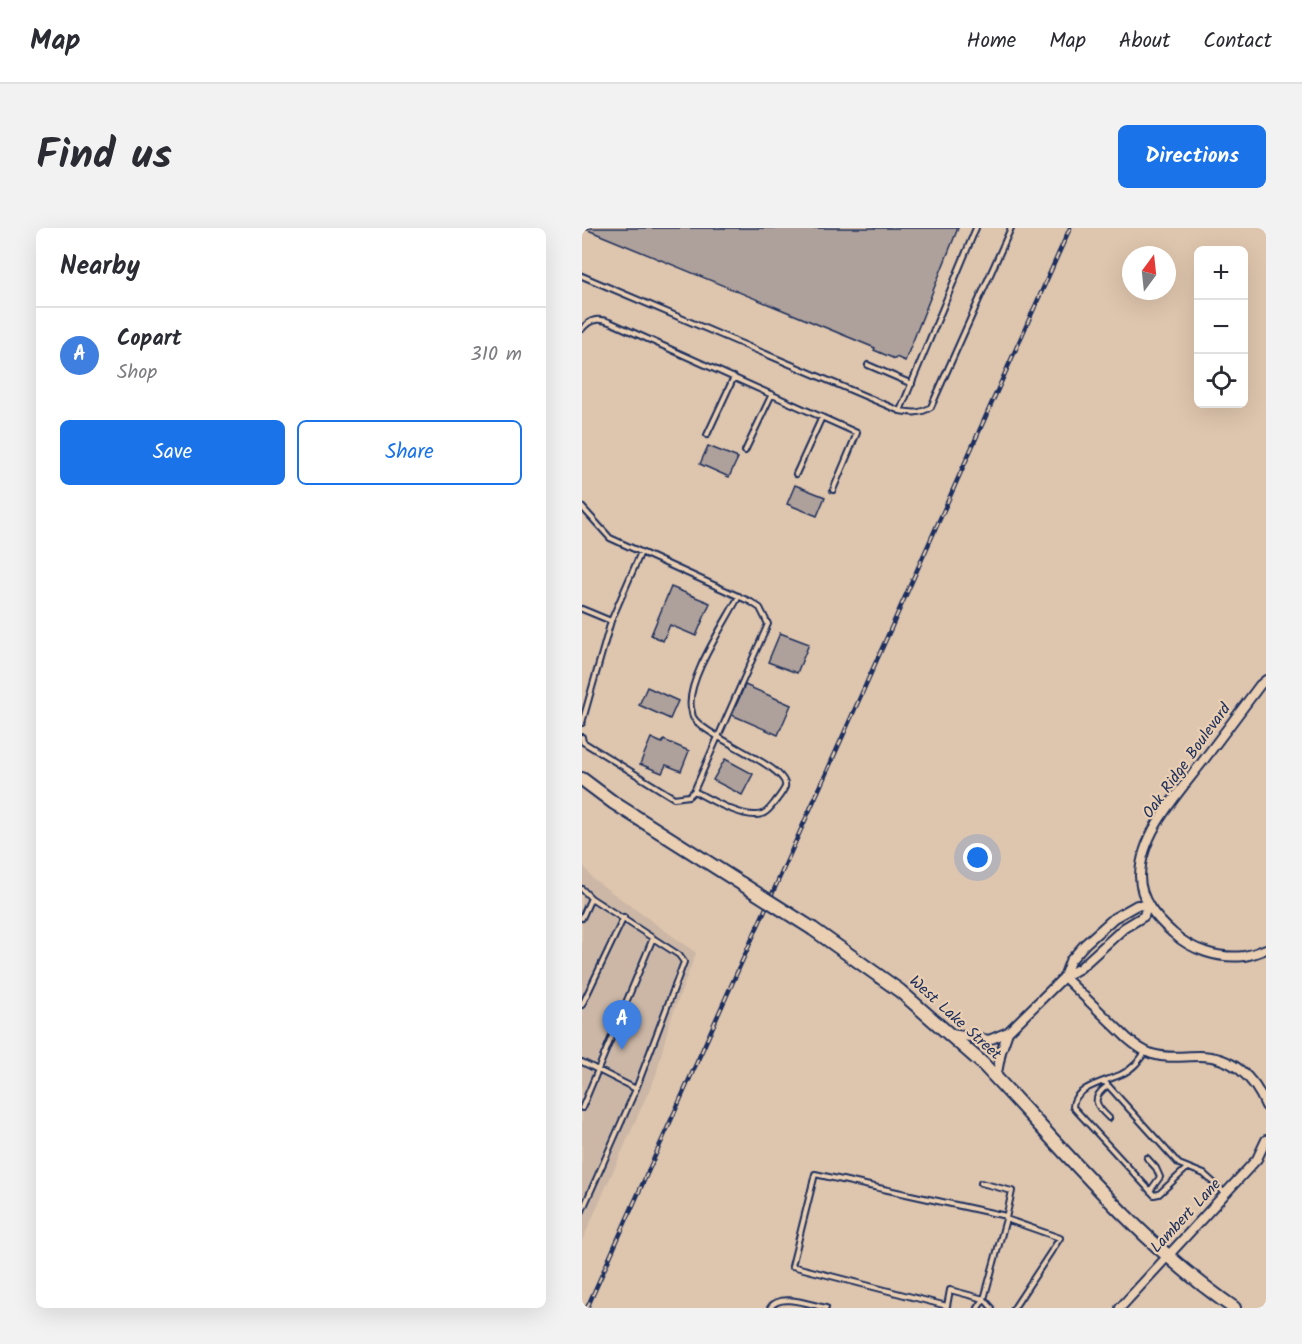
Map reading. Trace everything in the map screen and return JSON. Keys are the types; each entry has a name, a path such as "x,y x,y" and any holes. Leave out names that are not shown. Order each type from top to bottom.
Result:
{"highway":[{"name":"West Lake Street","path":"582,779 614,803 813,929 900,991 951,1034 996,1078 1135,1225 1234,1308"},
{"name":"West Lake Street","path":"582,789 614,803"}],"street":[{"name":"Oak Ridge Boulevard","path":"1266,680 1167,809 1150,837 1140,877 1147,906 1185,944 1211,954 1244,956 1266,950"},
{"path":"951,1034 989,1040 1008,1032 1064,977 1080,968 1124,928 1144,916 1147,906 1137,905 1114,918 1070,961 1064,977"},
{"path":"1064,977 1128,1039 1146,1051 1177,1058 1209,1056 1233,1064 1255,1083 1266,1106"},
{"path":"996,1078 1008,1032"},
{"name":"Lambert Lane","path":"1120,1308 1257,1159 1266,1140"}],"lane":[{"path":"900,411 976,228"},
{"path":"582,276 900,411 916,414 931,407 1011,228"},
{"path":"582,329 587,322 603,320 857,433 832,490"},
{"path":"868,365 912,384"},
{"path":"707,435 734,377"},
{"path":"745,451 772,394"},
{"path":"796,474 822,417"},
{"path":"582,507 610,538 739,596 760,608 768,624 694,791 689,796 674,798 584,742 582,737"},
{"path":"582,723 611,621 641,552"},
{"path":"694,791 723,807 757,816 765,814 784,789 784,778 763,762 718,737 693,718 691,693 693,682 739,596"},
{"path":"582,609 611,621"},
{"path":"582,889 591,898 680,954 684,962 636,1089 582,1211"},
{"path":"582,918 591,898"},
{"path":"582,1005 624,917"},
{"path":"582,1108 653,938"},
{"path":"1146,1051 1137,1064 1123,1074 1076,1096 1072,1107 1154,1195 1159,1194 1187,1168"},
{"path":"582,1062 636,1089"},
{"path":"1104,1081 1179,1164 1204,1174 1225,1193"},
{"path":"1107,1086 1099,1092 1096,1103 1109,1118"},
{"path":"1147,1158 1159,1172 1160,1177 1150,1191"},
{"path":"992,1308 984,1299 950,1290 947,1307 792,1266 815,1174 1006,1217 1060,1238 1014,1308"},
{"path":"978,1308 984,1299 1012,1191 981,1183"},
{"path":"770,1308 772,1304 780,1300 826,1308"}],"shaded area":[{"path":"582,863 592,878 696,953 669,1024 656,1075 582,1241"}],"building":[{"path":"583,228 958,228 905,361 896,357 895,359 874,350 875,348"},
{"path":"708,446 738,458 729,477 700,464"},
{"path":"795,485 825,497 817,516 787,504"},
{"path":"671,587 710,603 696,636 670,625 663,641 651,635"},
{"path":"780,633 809,644 797,673 768,662"},
{"path":"745,685 791,705 778,735 732,715"},
{"path":"647,687 678,701 670,719 639,705"},
{"path":"651,738 662,743 664,740 689,751 681,771 666,765 662,773 640,764"},
{"path":"725,759 753,774 742,795 713,780"}],"railway":[{"path":"587,1308 1070,228"}],"place":[{"name":"Copart","path":"622,1050"}]}
